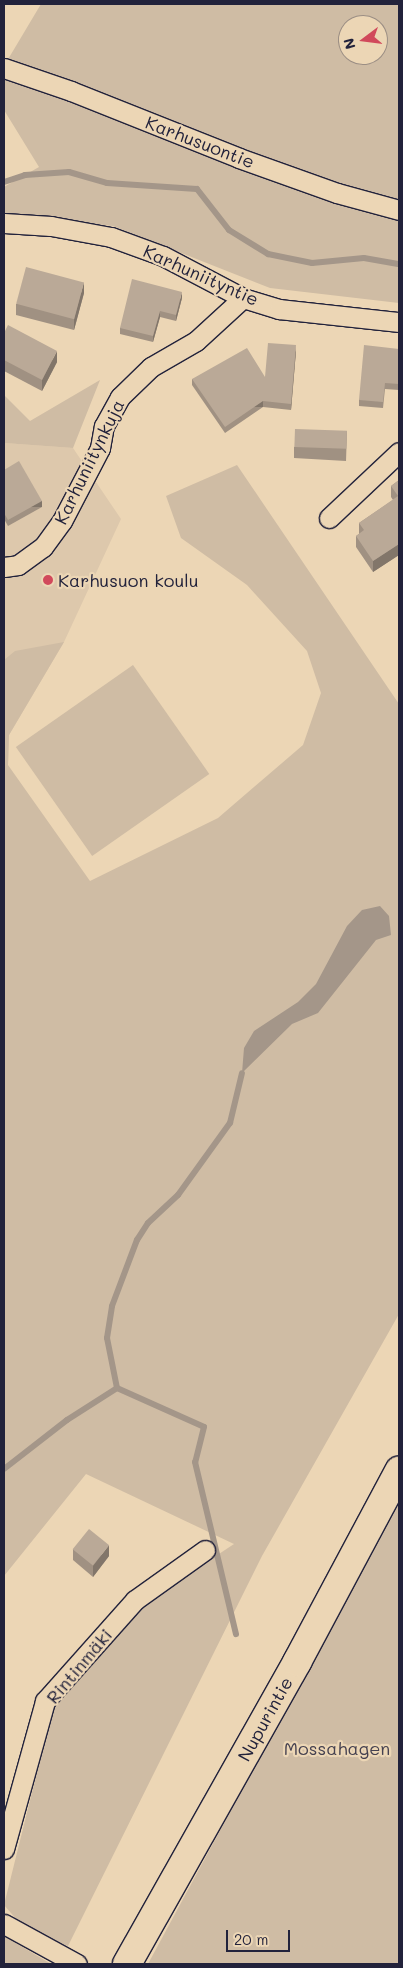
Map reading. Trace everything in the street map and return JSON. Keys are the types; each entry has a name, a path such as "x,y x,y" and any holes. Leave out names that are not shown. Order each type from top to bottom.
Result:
{"main road":[{"name":"Nupurintie","path":"127,1964 297,1662 399,1471"}],"street":[{"name":"Karhusuontie","path":"4,68 71,91 238,158 337,193 399,210"},
{"name":"Karhuniityntie","path":"4,223 51,226 111,237 163,256 243,298 301,313 399,322"},
{"name":"Karhuniitynkuja","path":"4,567 18,565 42,547 62,522 100,448 104,426 120,397 151,367 196,341 243,298"},
{"path":"329,518 399,452"},
{"name":"Rintinmäki","path":"4,1849 46,1702 135,1600 205,1550"},
{"path":"4,1924 77,1964"}],"shaded area":[{"name":"Karhusuon koulu","path":"4,443 73,448 121,519 64,642 9,735 8,765 4,774"},
{"path":"380,906 389,916 391,935 376,940 318,1013 292,1024 242,1073 244,1048 254,1031 298,1002 316,984 347,926 362,910"}],"green space":[{"path":"41,4 399,4 399,303 270,288 113,226 4,214 4,187 39,167 4,110 4,66"},
{"path":"100,380 73,448 4,443 4,395 30,421"},
{"path":"237,465 399,704 399,1314 262,1556 68,1946 24,1928 4,1905 54,1704 145,1603 234,1544 86,1474 4,1576 4,660 15,651 64,642 9,735 8,765 90,881 218,818 303,745 321,693 307,651 247,585 181,538 166,496"},
{"path":"133,665 209,774 92,856 16,747"},
{"name":"Mossahagen","path":"399,1500 399,1964 148,1964 251,1773"},
{"path":"4,1936 51,1964 4,1964"}],"building":[{"path":"26,267 84,283 74,319 16,304"},
{"path":"132,279 182,292 176,315 160,311 153,336 120,328"},
{"path":"8,325 57,351 42,380 4,360 4,333"},
{"path":"268,343 296,345 291,404 263,401 225,427 192,379 247,348 265,377"},
{"path":"364,345 399,349 399,384 385,383 383,402 359,400"},
{"path":"295,429 347,431 346,449 294,447"},
{"path":"19,461 42,501 8,520 4,513 4,470"},
{"path":"399,480 399,544 373,561 356,536 364,530 359,523 398,496 391,486"},
{"path":"89,1529 109,1545 93,1566 73,1549"}],"waterway":[{"path":"4,182 25,175 69,172 107,183 197,189 229,230 268,254 312,263 364,258 399,264"},
{"path":"117,1388 107,1338 112,1306 137,1240 148,1223 178,1195 230,1123 242,1073"},
{"path":"117,1388 204,1427 195,1462 236,1634"},
{"path":"4,1469 67,1420 117,1388"}],"place":[{"name":"Karhusuon koulu","path":"48,580"}]}
